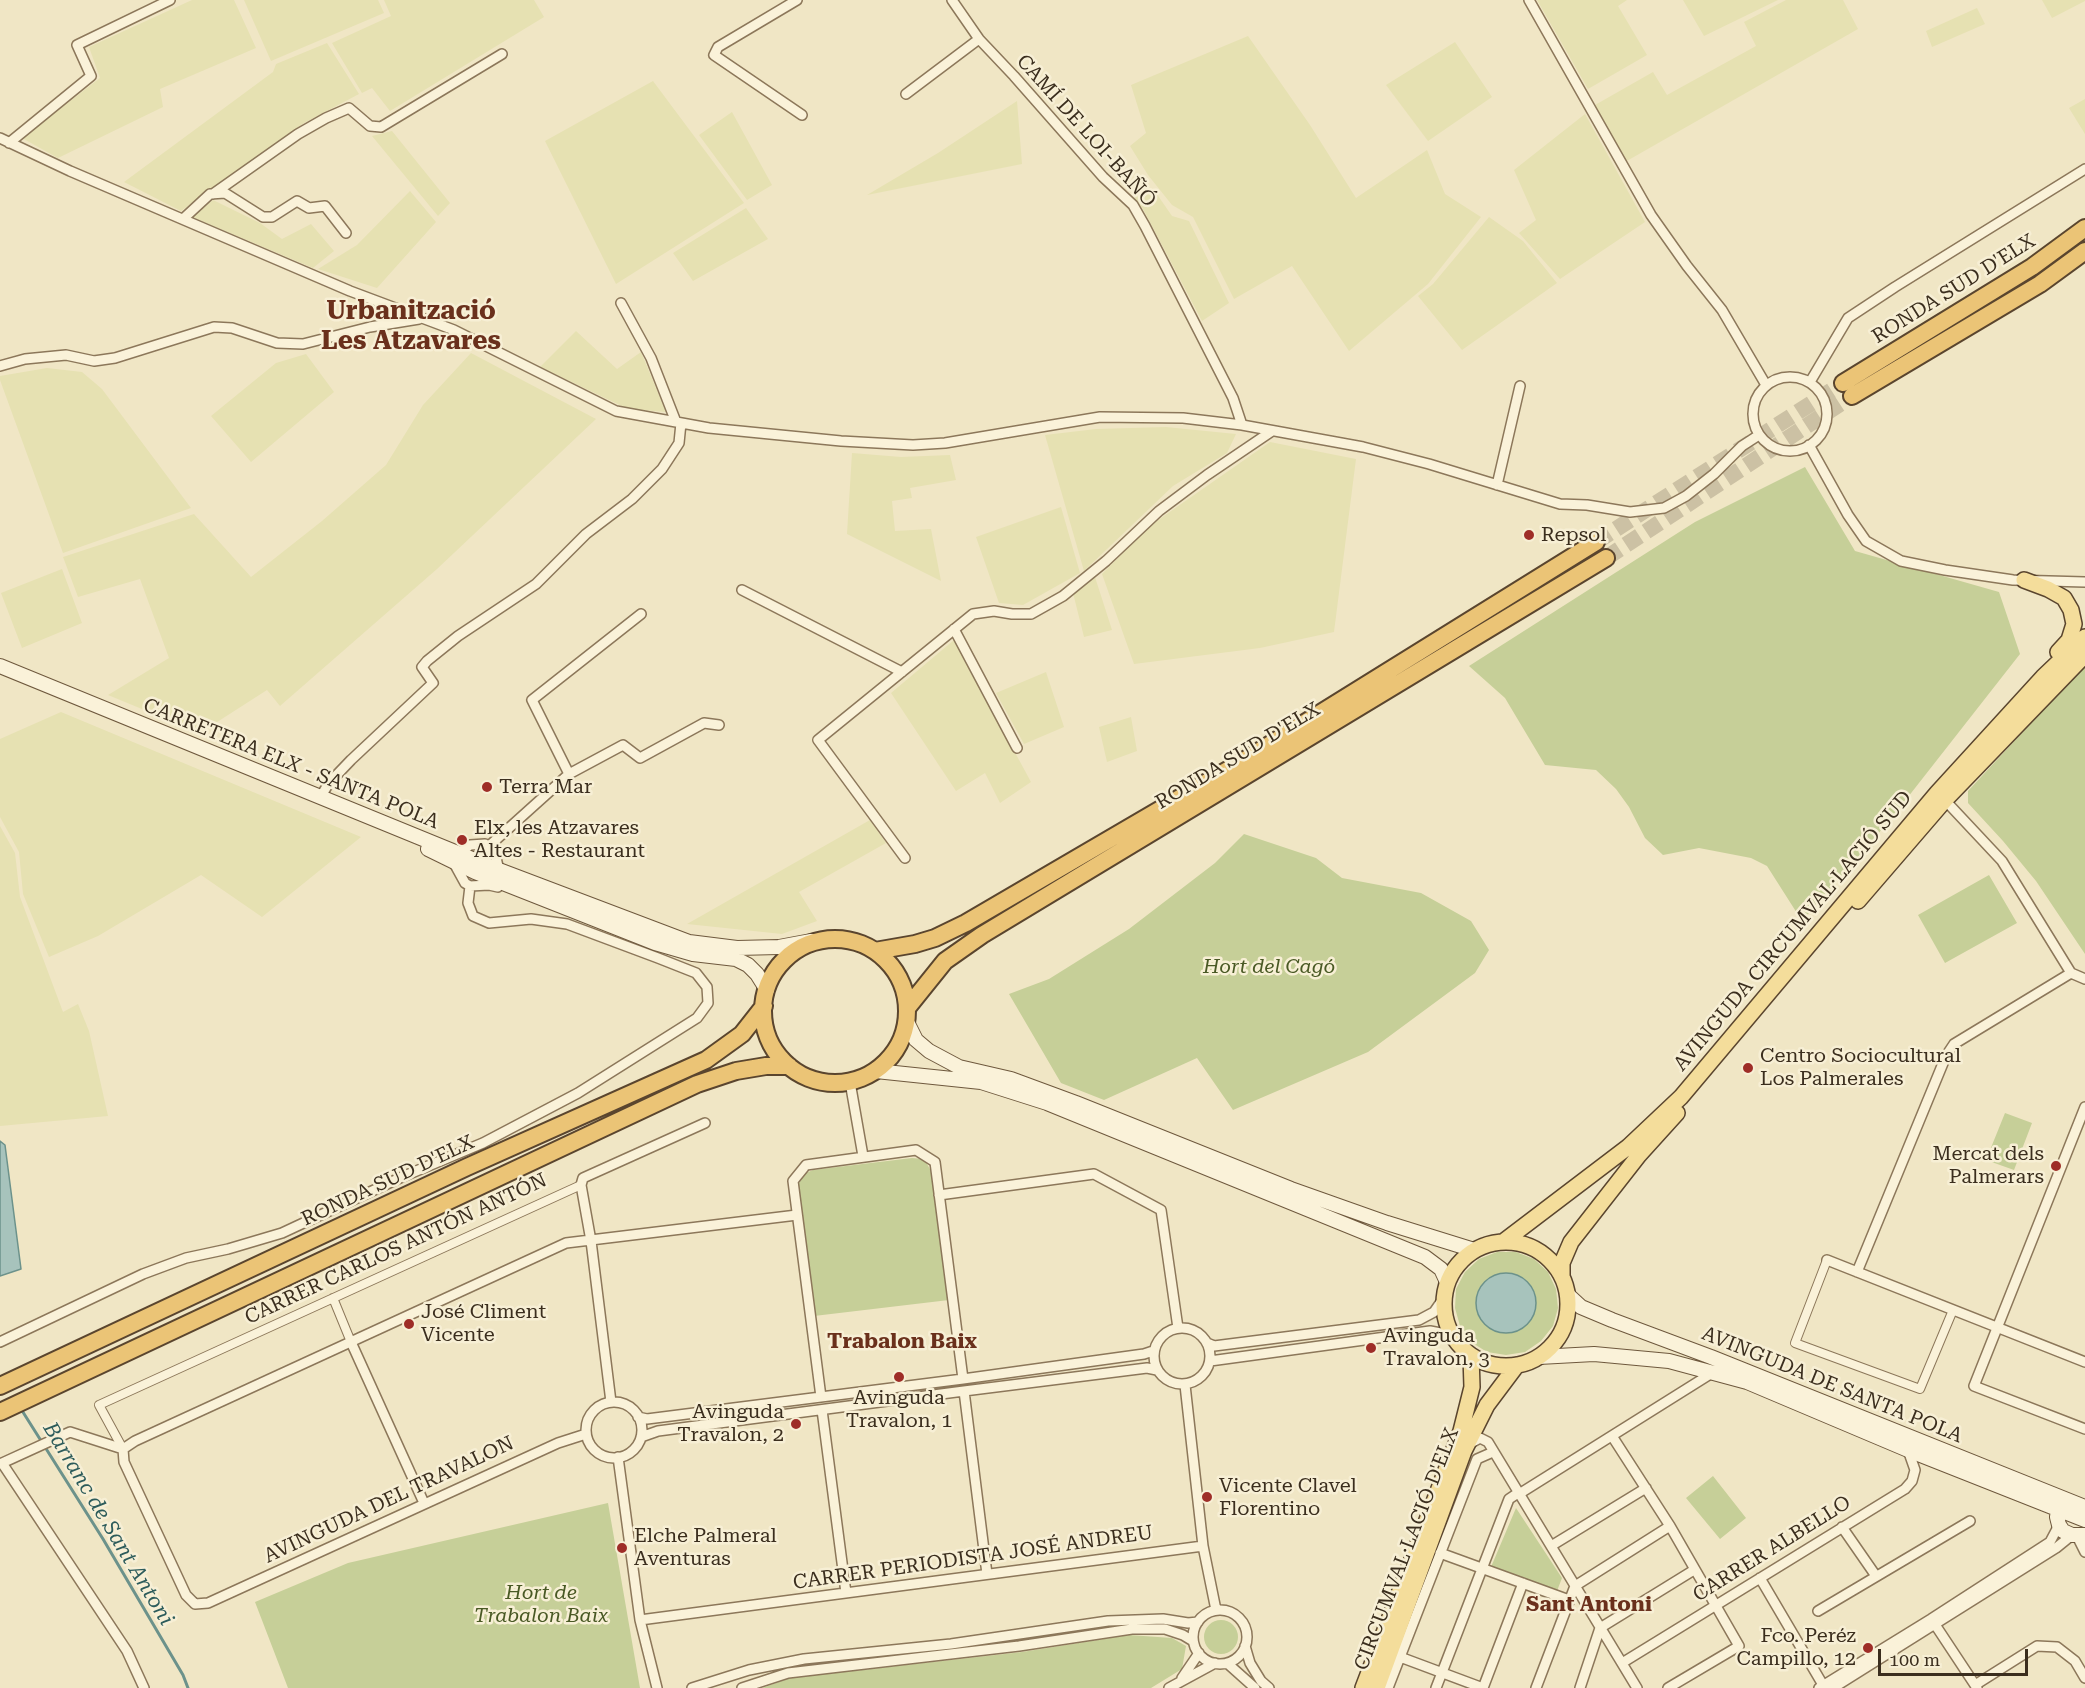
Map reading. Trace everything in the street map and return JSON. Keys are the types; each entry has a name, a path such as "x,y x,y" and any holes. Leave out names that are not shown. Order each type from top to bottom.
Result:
{"highway":[{"name":"RONDA SUD D'ELX","path":"2085,228 2032,267 1848,389 2040,284 2085,251"},
{"name":"RONDA SUD D'ELX","path":"875,951 935,938 966,923 1245,760 1596,542"},
{"name":"RONDA SUD D'ELX","path":"907,1014 945,961 982,935 1606,558"},
{"path":"836,939 856,942 875,951 891,966 903,985 907,1014 902,1041 891,1058 876,1071 850,1082 828,1083 807,1078 789,1066 774,1050 765,1029 765,998 774,974 796,949 811,941 836,939"},
{"name":"RONDA SUD D'ELX","path":"0,1386 467,1167 706,1060 742,1034 765,998"},
{"path":"0,1412 697,1084 736,1071 766,1066 789,1066"}],"main road":[{"path":"2024,580 2064,598 2072,610 2073,624 2069,640 2042,668 2029,693"},
{"name":"AVINGUDA CIRCUMVAL·LACIÓ SUD","path":"1684,1099 1753,1027 1941,796 2029,693 2085,637"},
{"name":"AVINGUDA CIRCUMVAL·LACIÓ SUD","path":"1941,796 2083,654"},
{"name":"CARRETERA ELX - SANTA POLA","path":"0,666 321,796 532,895 656,943 693,954 736,959 748,965 757,974 765,998"},
{"name":"CARRETERA ELX - SANTA POLA","path":"0,674 436,853 499,870 689,942 737,948 779,947 811,941"},
{"path":"907,1014 916,1040 929,1051 959,1066 1011,1079 1291,1189 1387,1223 1474,1250"},
{"path":"876,1071 981,1082 1047,1103 1425,1257 1441,1269 1447,1282"},
{"path":"1503,1242 1628,1147 1684,1099"},
{"path":"1562,1277 1562,1263 1571,1242 1684,1099"},
{"path":"1503,1242 1521,1244 1538,1251 1552,1262 1562,1277 1568,1295 1568,1313 1563,1330 1553,1345 1539,1357 1517,1365 1501,1366 1485,1363 1460,1347 1451,1335 1445,1318 1443,1299 1447,1282 1458,1264 1474,1250 1503,1242"},
{"name":"AVINGUDA DE SANTA POLA","path":"1568,1295 1581,1307 1619,1323 2085,1508"},
{"name":"AVINGUDA DE SANTA POLA","path":"1539,1357 1604,1355 1669,1361 1747,1382 1908,1450 2085,1520"},
{"name":"CIRCUMVAL·LACIÓ D'ELX","path":"1364,1688 1461,1431 1472,1387 1471,1356"},
{"name":"CIRCUMVAL·LACIÓ D'ELX","path":"1377,1688 1464,1451 1487,1405 1517,1365"},
{"name":"AVINGUDA DE SANTA POLA","path":"2058,1510 2067,1506 2085,1508"},
{"path":"2058,1510 2057,1517 2062,1531 2078,1535"}],"street":[{"path":"170,0 77,45 91,76 4,140 350,291 454,330 616,411 678,423 777,436 913,445 945,443 1100,417 1184,418 1242,425 1363,447 1429,464 1560,504 1587,505 1630,512 1664,508 1686,496 1714,474 1742,446 1759,435"},
{"path":"797,0 718,47 714,55 802,115"},
{"name":"CAMÍ DE LOI-BAÑÓ","path":"952,0 979,39 1089,163 1133,205 1233,398 1242,425"},
{"path":"1529,0 1651,215 1722,310 1766,385"},
{"path":"906,94 979,39"},
{"path":"213,194 298,134 326,118 349,108 370,126 381,126 502,54"},
{"path":"1810,382 1848,318 2085,169"},
{"path":"183,219 210,194 225,193 262,217 272,217 297,201 309,208 325,206 346,233"},
{"path":"321,796 329,783 351,760 433,683 422,667 427,662 458,636 536,584 586,534 632,498 662,469 679,443 678,423 651,358 621,303"},
{"path":"0,366 25,359 66,355 94,361 115,358 214,327 231,328 277,343 303,344 370,327 421,319"},
{"path":"1788,376 1799,377 1810,382 1819,390 1825,401 1828,414 1822,432 1809,446 1799,450 1788,451 1767,443 1759,435 1752,414 1759,393 1776,379 1788,376"},
{"path":"1497,485 1520,386"},
{"path":"905,858 818,740 973,614 994,611 1031,614 1063,596 1106,561 1159,511 1272,431"},
{"path":"1809,446 1848,515 1866,541 1901,561 1945,570 2024,580 2085,582"},
{"path":"742,590 902,672"},
{"path":"569,774 532,700 641,614"},
{"path":"954,629 1017,748"},
{"path":"489,846 569,774 623,745 640,758 705,723 719,725"},
{"path":"1941,796 2001,861 2071,973 2085,979"},
{"path":"499,870 495,854 489,846 477,843 466,847 457,858 460,878 470,886 489,885 532,895"},
{"path":"0,1342 143,1274 186,1258 228,1249 282,1233 402,1177 483,1143 578,1093 697,1018 708,1003 707,987 696,973 567,924 531,919 489,922 473,916 468,903 470,886"},
{"path":"1857,1272 1946,1056 1954,1044 2071,973"},
{"path":"850,1082 863,1156"},
{"path":"2085,1107 1974,1386 2085,1429"},
{"name":"CARRER CARLOS ANTÓN ANTÓN","path":"123,1449 99,1405 581,1185 583,1178 705,1123"},
{"path":"821,1397 793,1181 806,1165 863,1156 916,1150 935,1162 963,1379"},
{"path":"939,1195 1094,1174 1161,1210 1178,1328"},
{"path":"581,1185 591,1241 611,1402"},
{"path":"144,1688 127,1651 1,1463 70,1432 123,1449 135,1440 566,1243 797,1215"},
{"path":"1953,1310 1920,1389 1795,1342 1827,1260 2085,1362"},
{"path":"333,1298 424,1503"},
{"path":"1207,1343 1210,1361 1205,1373 1199,1379 1185,1385 1175,1384 1157,1370 1154,1363 1156,1344 1163,1335 1178,1328 1187,1328 1198,1333 1207,1343 1214,1346 1419,1320 1434,1312 1443,1299"},
{"path":"1210,1361 1430,1331 1451,1335"},
{"path":"639,1417 647,1419 963,1379 1154,1351"},
{"path":"641,1437 658,1431 964,1391 1148,1368 1157,1370"},
{"path":"1436,1688 1509,1499 1712,1373"},
{"path":"1185,1385 1203,1546 1216,1610"},
{"path":"964,1391 987,1574"},
{"path":"611,1402 628,1406 639,1417 641,1437 631,1452 618,1457 600,1454 591,1445 586,1434 587,1422 592,1413 600,1406 611,1402"},
{"path":"822,1410 846,1593"},
{"name":"AVINGUDA DEL TRAVALON","path":"123,1449 124,1462 186,1595 195,1604 207,1603 558,1443 586,1434"},
{"path":"1612,1436 1670,1526 1739,1646 1668,1688"},
{"path":"1464,1451 1471,1441 1480,1438 1488,1442 1637,1688"},
{"name":"CARRER ALBELLO","path":"1622,1663 1905,1489 1912,1480 1914,1470 1908,1450"},
{"path":"1388,1688 1476,1459 1493,1452"},
{"path":"618,1457 640,1620 657,1688"},
{"path":"1551,1546 1646,1488"},
{"path":"1818,1611 1970,1521"},
{"path":"1536,1688 1575,1586 1670,1526"},
{"path":"1833,1688 2050,1542 2059,1526"},
{"path":"1842,1527 1876,1576"},
{"path":"1760,1578 1823,1687 2078,1535 2085,1552"},
{"name":"CARRER PERIODISTA JOSÉ ANDREU","path":"640,1620 1203,1546"},
{"path":"1440,1553 1569,1600"},
{"path":"1580,1688 1600,1628 1694,1570"},
{"path":"1400,1657 1483,1688 1523,1583"},
{"path":"1216,1610 1227,1611 1237,1616 1244,1624 1247,1635 1245,1646 1238,1656 1227,1663 1206,1660 1199,1653 1193,1641 1198,1622 1206,1614 1216,1610"},
{"path":"692,1688 749,1670 804,1659 951,1644 1108,1621 1163,1619 1188,1623 1198,1622"},
{"path":"1933,1622 1976,1686 2037,1646 2057,1647 2075,1661 2085,1678"},
{"path":"742,1688 788,1673 1019,1646 1132,1629 1165,1629 1193,1641"},
{"path":"1245,1646 1250,1663 1261,1682 1269,1688"},
{"path":"1180,1685 1199,1653"},
{"path":"1169,1688 1180,1685 1215,1663"},
{"path":"1227,1663 1255,1688"}],"shaded area":[{"path":"192,0 234,0 256,48 160,89 163,107 58,158 22,138 100,78 89,47"},
{"path":"244,0 378,0 384,13 271,61"},
{"path":"384,0 534,0 544,17 390,111 372,88 362,93 332,43 391,16"},
{"path":"1537,0 1627,0 1618,6 1647,55 1588,89"},
{"path":"1683,0 1778,0 1704,36"},
{"path":"1786,0 1843,0 1858,29 1625,162 1595,105 1653,72 1667,95 1756,46 1744,22"},
{"path":"2042,0 2085,0 2085,1 2052,18"},
{"path":"1977,8 1985,24 1932,47 1926,31"},
{"path":"1248,36 1310,125 1356,198 1427,150 1445,194 1481,217 1428,284 1349,351 1292,266 1234,299 1193,217 1172,205 1148,175 1130,146 1146,133 1131,85"},
{"path":"1455,42 1492,97 1428,141 1386,85"},
{"path":"327,43 359,94 304,123 181,211 124,182 273,72 276,64"},
{"path":"653,81 744,203 616,284 545,141"},
{"path":"2085,99 2085,134 2069,108"},
{"path":"1017,101 1022,164 867,195 938,153"},
{"path":"732,112 772,185 747,200 699,135"},
{"path":"1585,114 1645,222 1560,279 1519,233 1536,220 1514,170"},
{"path":"392,131 450,203 438,216 372,136"},
{"path":"1154,190 1172,216 1189,221 1229,303 1202,321 1143,209 1134,198"},
{"path":"410,191 436,222 377,288 318,269 357,245"},
{"path":"213,200 260,223 282,239 311,224 334,251 313,268 192,217"},
{"path":"746,208 768,239 693,281 673,253"},
{"path":"1489,217 1523,241 1557,283 1462,350 1418,296 1433,284"},
{"path":"576,331 617,369 641,352 666,412 628,409 540,367"},
{"path":"471,353 596,419 437,569 280,706 267,690 200,733 108,695 169,658 140,579 78,597 63,557 194,514 251,577 322,521 386,465 423,405"},
{"path":"306,354 334,392 251,462 211,416 276,363"},
{"path":"47,368 82,372 102,389 191,508 63,553 0,380 0,376"},
{"path":"1166,427 1236,434 1227,453 1173,486 1084,571 1045,435 1096,429"},
{"path":"1270,442 1356,459 1334,632 1260,648 1134,664 1102,574 1151,525"},
{"path":"852,453 901,457 950,455 956,480 910,488 912,498 892,501 895,531 931,529 941,581 847,534"},
{"path":"1061,507 1080,573 1023,605 999,603 976,537"},
{"path":"62,569 82,623 22,648 1,593"},
{"path":"1095,577 1112,630 1084,637 1073,593"},
{"path":"954,640 1031,782 1000,803 985,773 956,791 891,693"},
{"path":"1046,672 1064,727 1024,744 996,693"},
{"path":"61,712 361,837 262,917 201,875 98,936 49,957 23,894 19,852 0,817 0,739"},
{"path":"1131,717 1137,751 1107,762 1099,727"},
{"path":"870,820 886,843 799,892 817,921 782,934 687,924"},
{"path":"0,826 15,853 20,897 63,1012 78,1004 89,1031 108,1116 0,1126"}],"green space":[{"path":"1805,467 1855,551 1999,592 2020,654 1890,820 1802,921 1767,866 1751,858 1699,848 1663,855 1645,838 1629,807 1616,789 1596,770 1545,765 1505,698 1469,666 1695,522"},
{"path":"2085,665 2085,954 2036,881 1968,803 1968,791"},
{"name":"Hort del Cagó","path":"1244,834 1316,858 1342,878 1421,893 1471,921 1489,950 1475,973 1368,1052 1233,1110 1197,1058 1104,1100 1061,1083 1009,994 1049,979 1129,929 1215,863"},
{"path":"1989,875 2017,923 1945,963 1918,915"},
{"path":"2005,1113 2032,1123 2014,1170 1986,1160"},
{"path":"912,1158 923,1159 932,1173 949,1300 814,1316 798,1186 800,1181 806,1173 813,1170"},
{"path":"1497,1252 1516,1252 1534,1259 1548,1272 1556,1289 1558,1308 1553,1326 1541,1341 1525,1352 1506,1355 1487,1352 1471,1342 1460,1326 1455,1308 1456,1289 1465,1272 1479,1259","holes":["1514,1274 1527,1281 1535,1293 1531,1320 1520,1330 1506,1333"]},
{"path":"1713,1476 1746,1518 1720,1539 1686,1498"},
{"name":"Hort de Trabalon Baix","path":"608,1503 640,1688 288,1688 255,1602 348,1563"},
{"path":"1516,1508 1562,1578 1557,1591 1491,1567"},
{"path":"1221,1620 1233,1625 1238,1637 1233,1649 1221,1654 1209,1649 1204,1637 1209,1625"},
{"path":"1129,1635 1172,1638 1186,1646 1182,1669 1151,1688 762,1688 790,1678 1022,1652"}],"water":[{"path":"0,1141 5,1145 21,1269 0,1276"},
{"path":"1506,1273 1527,1282 1536,1303 1527,1324 1506,1333 1485,1324 1476,1303 1485,1282"}],"waterway":[{"name":"Barranc de Sant Antoni","path":"21,1409 103,1539 183,1675 188,1688"}],"tunnel":[{"path":"1596,542 1843,383"},
{"path":"1606,558 1852,396"}],"place":[{"name":"Repsol","path":"1529,535"},
{"name":"Terra Mar","path":"487,787"},
{"name":"Elx, les Atzavares Altes - Restaurant","path":"462,840"},
{"name":"Centro Sociocultural Los Palmerales","path":"1748,1068"},
{"name":"Mercat dels Palmerars","path":"2056,1166"},
{"name":"José Climent Vicente","path":"409,1324"},
{"name":"Avinguda Travalon, 3","path":"1371,1348"},
{"name":"Avinguda Travalon, 1","path":"899,1377"},
{"name":"Avinguda Travalon, 2","path":"796,1424"},
{"name":"Vicente Clavel Florentino","path":"1207,1497"},
{"name":"Elche Palmeral Aventuras","path":"622,1548"},
{"name":"Fco. Peréz Campillo, 12","path":"1868,1648"}],"district":[{"name":"Urbanització Les Atzavares","path":"411,326"},
{"name":"Trabalon Baix","path":"902,1342"},
{"name":"Sant Antoni","path":"1589,1605"}]}
